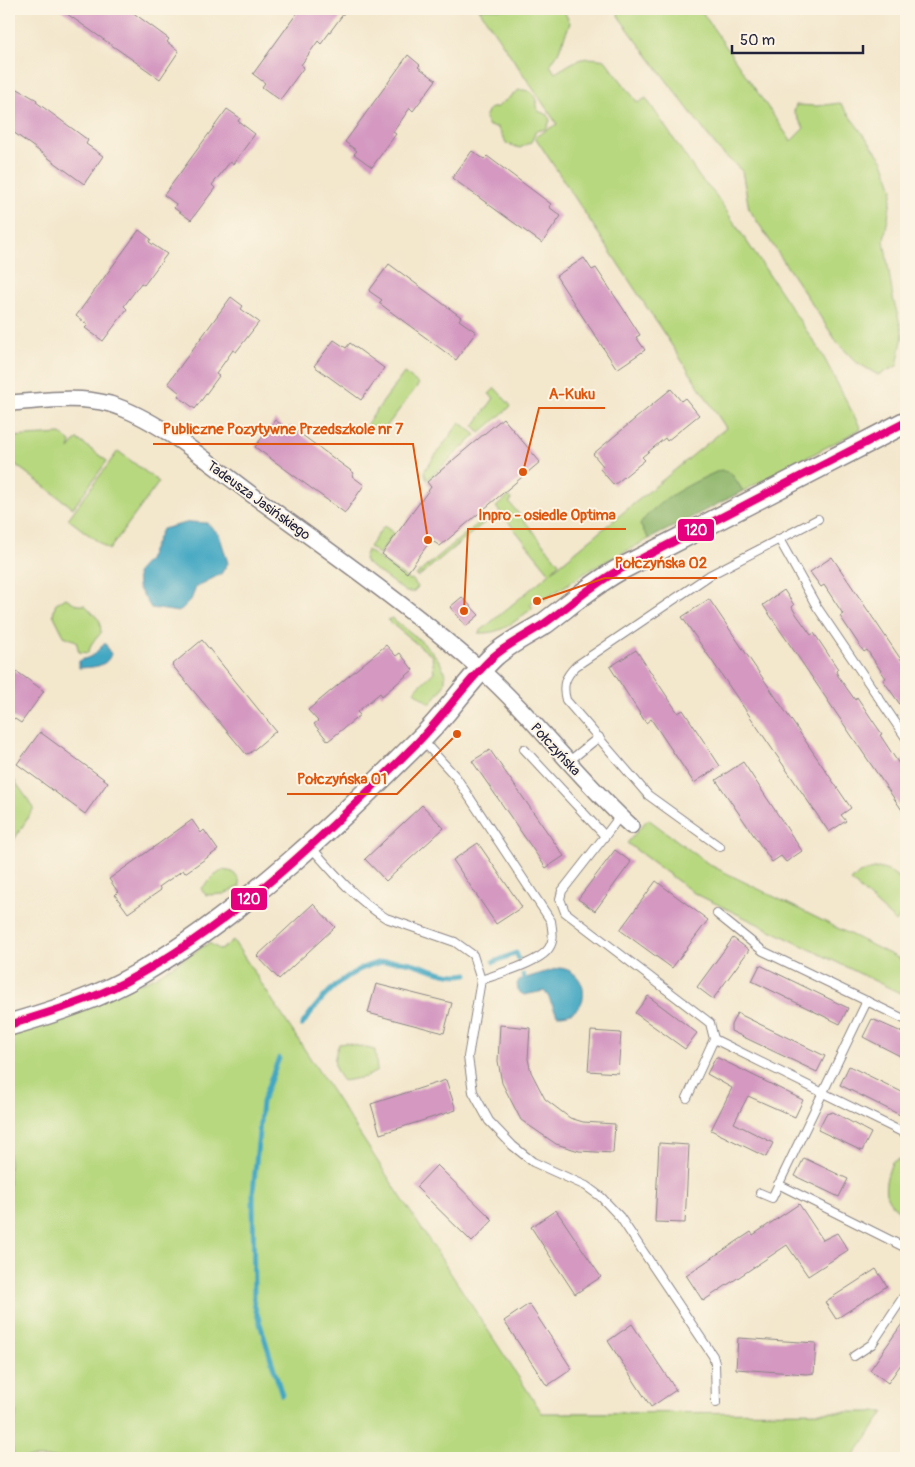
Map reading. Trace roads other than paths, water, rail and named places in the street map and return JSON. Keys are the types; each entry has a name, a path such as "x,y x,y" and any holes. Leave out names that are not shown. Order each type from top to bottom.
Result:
{"street":[{"name":"Tadeusza Jasińskiego","path":"9,403 75,399 109,404 135,414 217,469 338,558 481,670"},
{"path":"9,1025 44,1015 94,996 140,974 206,930 248,899 421,739 450,709 494,656 546,622 592,585 906,422"},
{"name":"Połczyńska","path":"481,670 626,821"}],"lane":[{"path":"720,847 648,795 566,700 563,687 567,675 576,666 710,576 818,519"},
{"path":"779,539 817,607 906,738"},
{"path":"568,762 599,737"},
{"path":"421,739 456,777 551,921 553,935 550,948 541,957 481,980"},
{"path":"524,749 605,836"},
{"path":"626,821 605,836 562,891 561,906 565,912 710,1023 714,1040 687,1098"},
{"path":"308,844 364,903 377,913 386,918 455,942 473,955 481,980 468,1057 474,1092 489,1121 512,1146 534,1162 586,1186 601,1197 620,1217 713,1356 716,1363 716,1403"},
{"path":"717,914 763,951 906,1020"},
{"path":"760,1192 772,1198 867,1001"},
{"path":"714,1040 906,1134"},
{"path":"778,1184 906,1248"},
{"path":"854,1356 872,1344 906,1293"}],"water":[{"path":"190,522 207,523 219,534 228,563 221,574 196,587 191,600 179,612 151,608 138,587 137,572 148,560 162,529"},
{"path":"105,643 111,654 106,662 98,666 79,668 79,661 92,656"},
{"path":"559,968 577,976 582,984 584,993 582,1002 577,1009 569,1014 557,1015 544,991 524,995 518,991 517,984 519,980"}],"waterway":[{"path":"494,962 516,953 518,958"},
{"path":"302,1025 323,999 348,976 362,968 378,963 394,961 411,963 446,974 467,974"},
{"path":"279,1058 262,1102 253,1192 254,1304 282,1395"}],"place":[{"name":"A-Kuku","path":"523,472"},
{"name":"Publiczne Pozytywne Przedszkole nr 7","path":"428,540"},
{"name":"Połczyńska 02","path":"537,601"},
{"name":"Inpro - osiedle Optima","path":"464,611"},
{"name":"Połczyńska 01","path":"457,734"}]}
